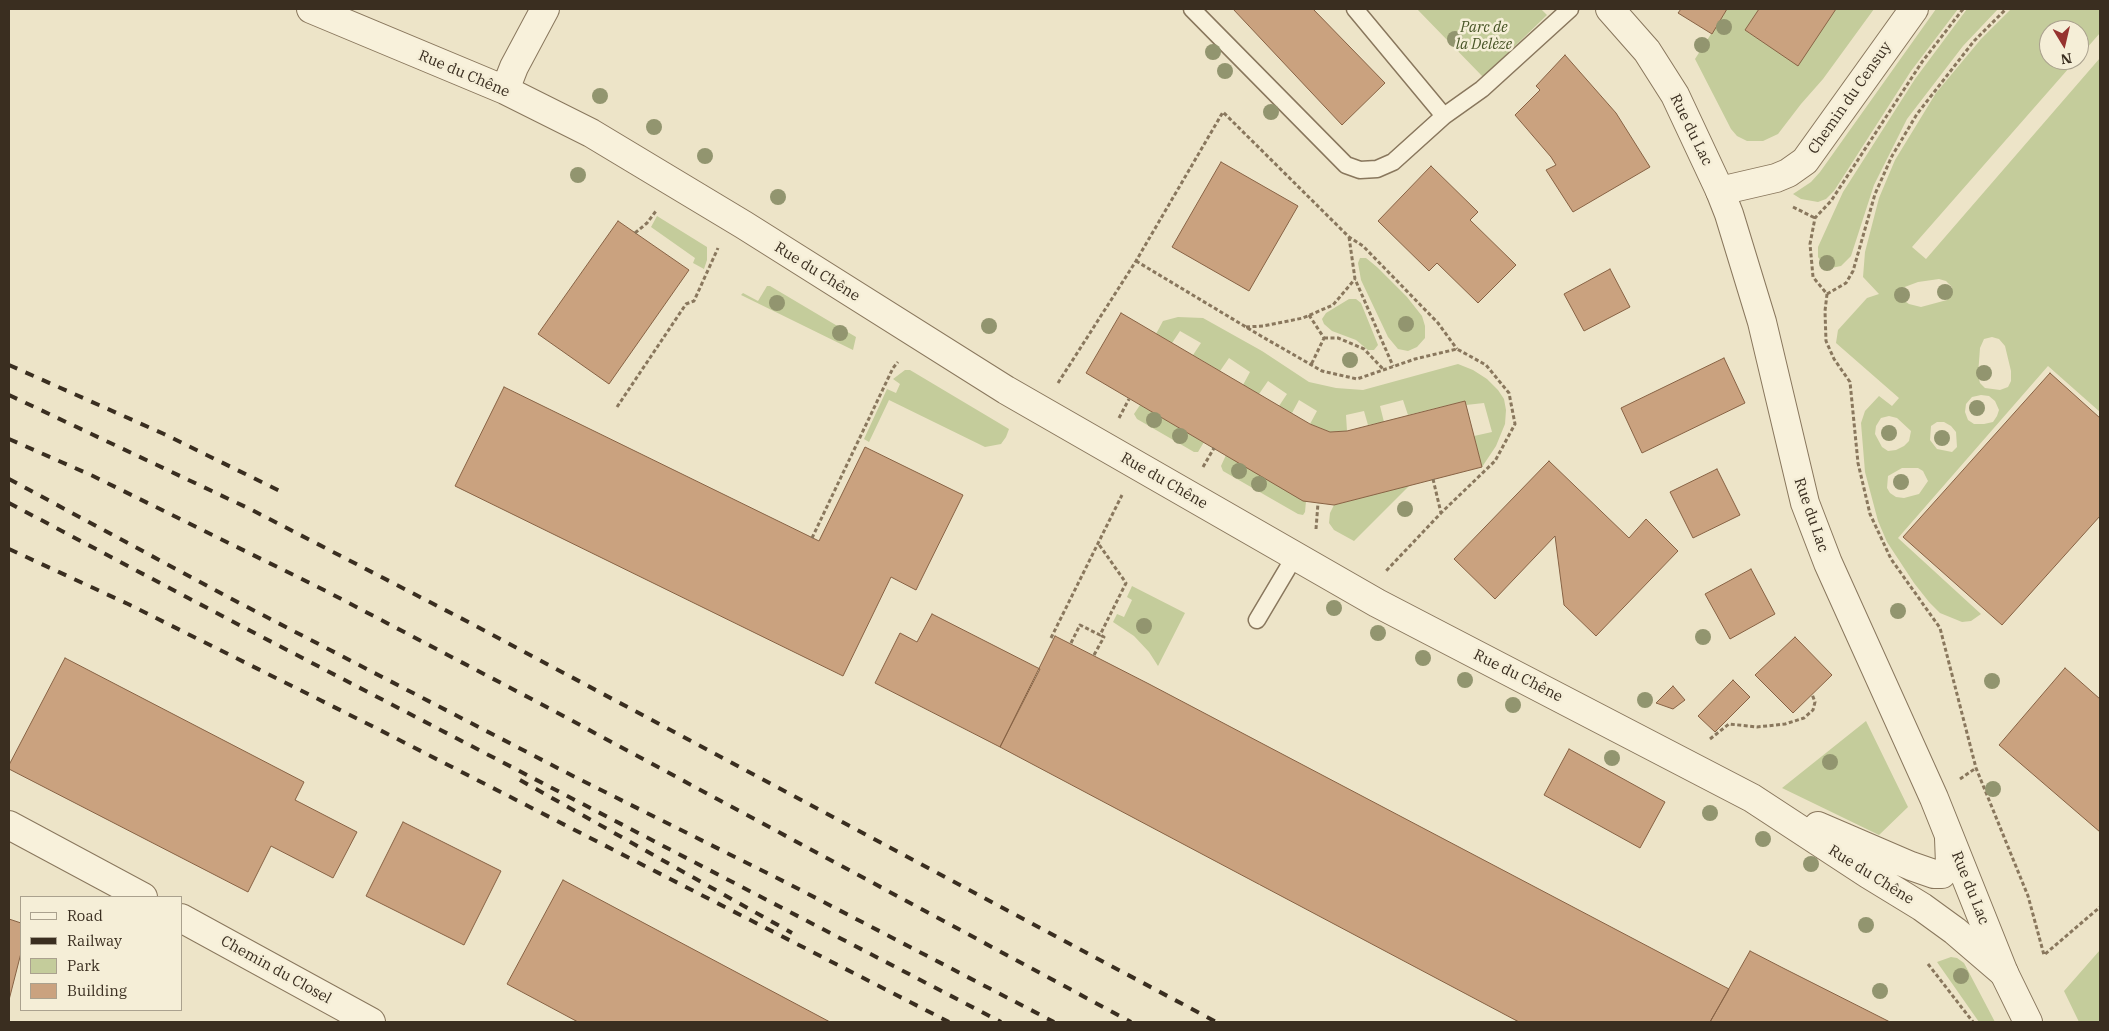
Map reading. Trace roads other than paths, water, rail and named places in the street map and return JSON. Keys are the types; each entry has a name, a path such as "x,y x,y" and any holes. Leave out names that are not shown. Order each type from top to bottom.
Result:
{"street":[{"name":"Rue du Chêne","path":"311,9 505,90 591,133 744,225 1040,410 1294,556 1377,603 1752,798 1922,907 1955,931 2004,973"},
{"path":"505,90 514,67 545,9"},
{"name":"Rue du Lac","path":"1610,9 1647,51 1675,95 1720,191 1729,214 1762,322 1805,503 1828,563 1934,798 2004,973 2028,1022"},
{"name":"Chemin du Censuy","path":"1720,191 1776,178 1788,173 1805,161 1914,9"},
{"path":"1752,798 1934,874 1942,874 1950,864 1950,838"},
{"path":"9,825 141,896"},
{"name":"Chemin du Closel","path":"182,919 372,1022"}],"lane":[{"path":"1192,9 1346,165 1360,170 1376,170 1393,162 1444,116 1482,89 1570,9"},
{"path":"1354,9 1444,116"},
{"path":"1257,620 1294,556"}],"railway":[{"path":"9,365 164,434 286,494"},
{"path":"9,395 252,510 476,626 1216,1022"},
{"path":"9,439 93,476 326,591 541,704 1131,1022"},
{"path":"9,479 226,596 1054,1022"},
{"path":"9,503 1001,1022"},
{"path":"9,549 128,604 372,726 949,1022"},
{"path":"520,780 792,933"}],"park label":[{"name":"Parc de la Delèze","path":"1484,36"}]}
